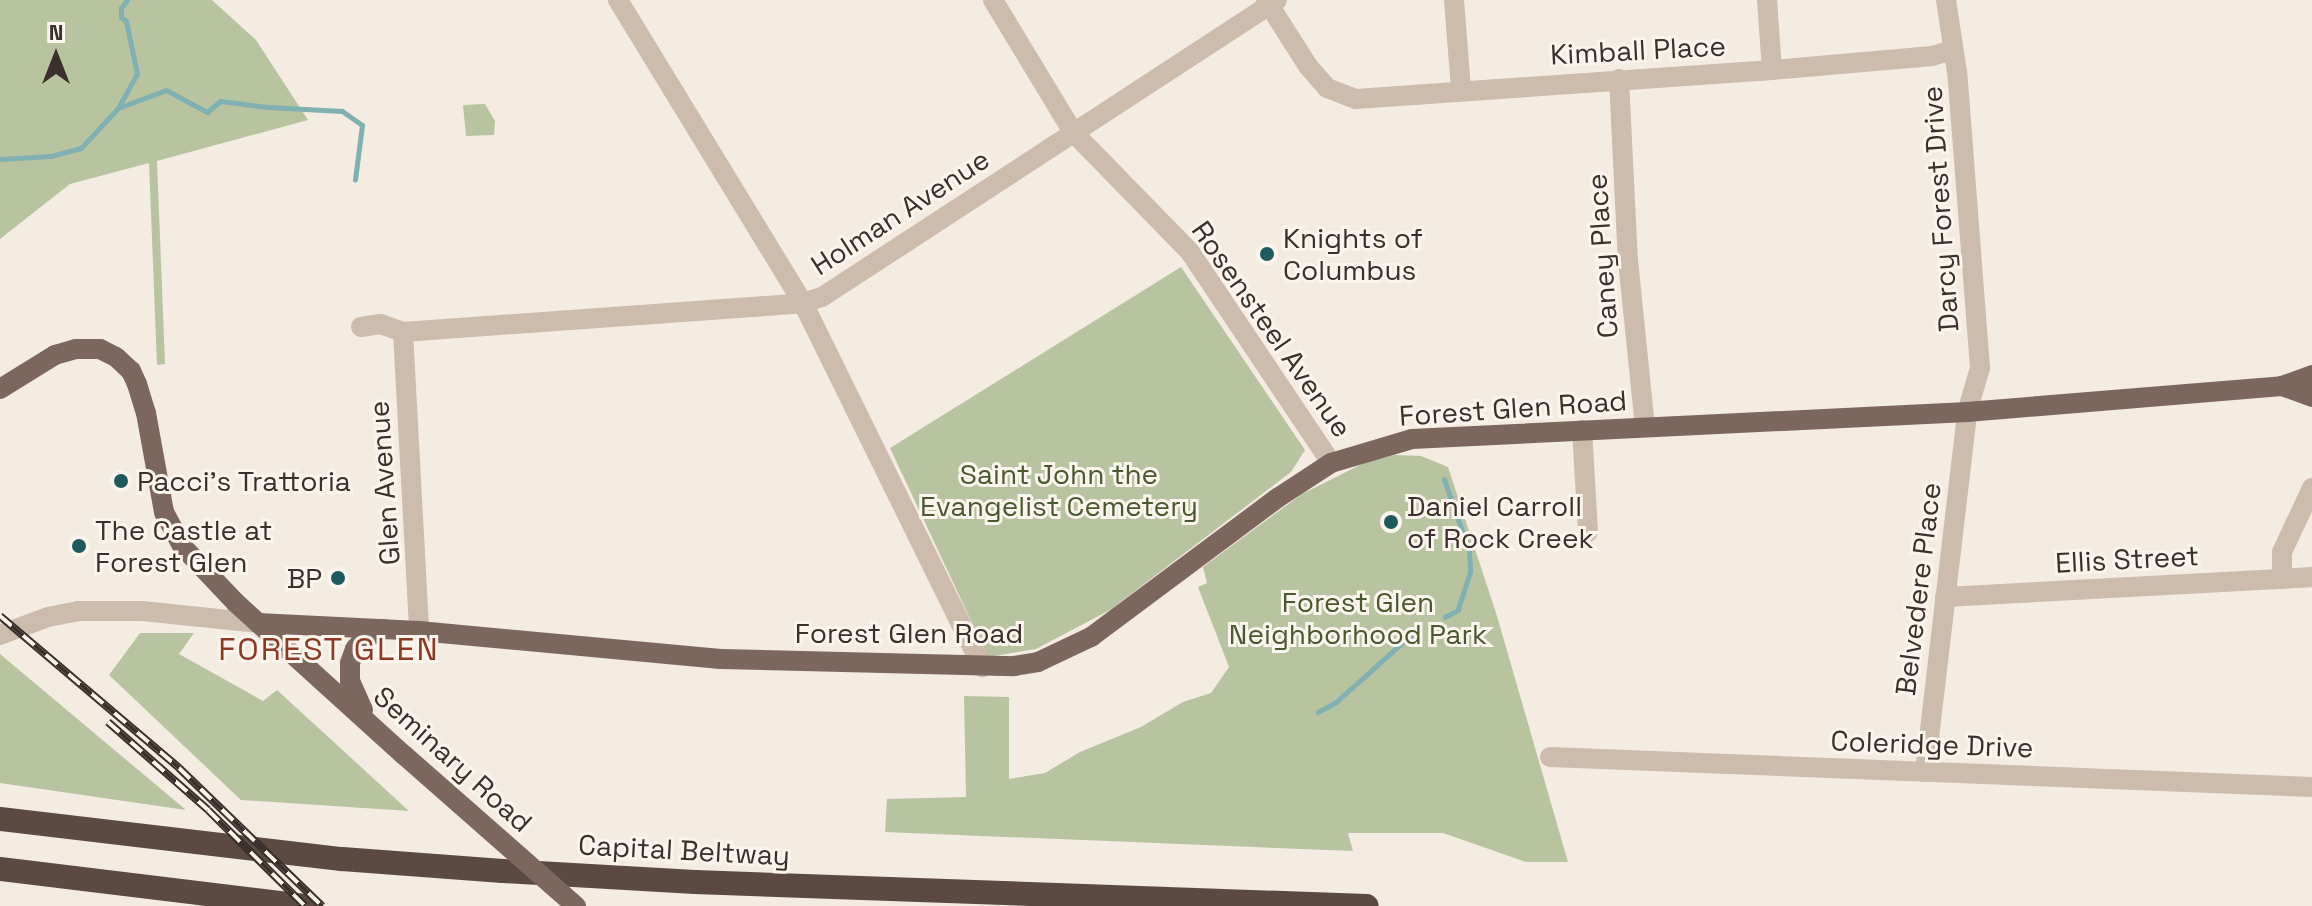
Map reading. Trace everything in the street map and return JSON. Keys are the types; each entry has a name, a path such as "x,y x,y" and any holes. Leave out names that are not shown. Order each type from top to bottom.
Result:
{"highway":[{"name":"Capital Beltway","path":"0,819 342,859 503,871 695,882 1367,906"},
{"path":"0,869 305,906"}],"main road":[{"name":"Seminary Road","path":"0,389 55,355 76,349 100,349 116,357 131,371 137,384 146,413 159,491 173,531 193,558 258,623 576,906"},
{"name":"Forest Glen Road","path":"258,623 419,631 721,659 982,667 1038,662 1091,637 1279,497 1331,463 1412,439 1967,412 2282,386 2312,375"},
{"name":"Forest Glen Road","path":"2282,386 2312,397"},
{"path":"368,720 350,681 350,663 355,649 364,639 384,629"}],"street":[{"path":"618,0 803,303 982,667"},
{"name":"Rosensteel Avenue","path":"993,0 1073,132 1190,252 1331,463"},
{"path":"1454,0 1461,89"},
{"path":"1767,0 1772,70"},
{"name":"Darcy Forest Drive","path":"1946,0 1980,368 1967,412"},
{"name":"Holman Avenue","path":"361,327 380,324 403,332 803,303 822,297 1271,2"},
{"name":"Kimball Place","path":"1271,2 1308,66 1327,88 1356,99 1461,89 1772,70 1932,56 1953,50"},
{"name":"Caney Place","path":"1619,79 1628,260 1645,427"},
{"name":"Glen Avenue","path":"403,332 419,631"},
{"name":"Belvedere Place","path":"1925,772 1967,412"},
{"path":"1582,430 1588,532"},
{"path":"2282,579 2282,552 2312,488"},
{"name":"Ellis Street","path":"1945,597 2312,577"},
{"name":"Forest Glen Road","path":"72,606 122,604 142,611 258,623"},
{"path":"0,623 72,606"},
{"path":"0,635 72,606"},
{"name":"Coleridge Drive","path":"1550,757 2312,787"}],"green space":[{"path":"0,0 212,0 256,40 308,120 157,161 165,364 157,365 149,163 70,184 0,239"},
{"path":"485,104 495,121 494,135 466,136 463,105"},
{"name":"Saint John the Evangelist Cemetery","path":"1181,267 1305,450 1291,472 1110,610 1036,649 988,657 890,448"},
{"name":"Forest Glen Neighborhood Park","path":"1394,455 1421,456 1448,467 1497,616 1568,862 1526,862 1443,833 1348,833 1353,851 885,832 887,799 966,797 964,696 1009,697 1009,779 1045,773 1080,752 1141,727 1183,702 1211,693 1229,667 1198,587 1207,583 1203,567 1302,494 1366,462"},
{"path":"140,633 194,633 179,654 263,701 277,690 409,811 241,800 109,675"},
{"path":"0,654 186,810 0,783"}],"waterway":[{"path":"0,159 51,156 81,148 118,108 137,74 126,21 121,17 121,8 127,0"},
{"path":"118,108 166,90 207,112 220,101 342,111 362,125 355,180"},
{"path":"1444,479 1469,551 1470,572 1458,610 1445,617"},
{"path":"1318,712 1336,702 1405,640 1417,637"}],"railway":[{"path":"0,616 179,768 322,906"},
{"path":"108,722 208,810 305,906"}],"place":[{"name":"Knights of Columbus","path":"1267,254"},
{"name":"Pacci's Trattoria","path":"121,481"},
{"name":"Daniel Carroll of Rock Creek","path":"1391,522"},
{"name":"The Castle at Forest Glen","path":"79,546"},
{"name":"BP","path":"338,578"}],"district":[{"name":"FOREST GLEN","path":"329,649"}]}
